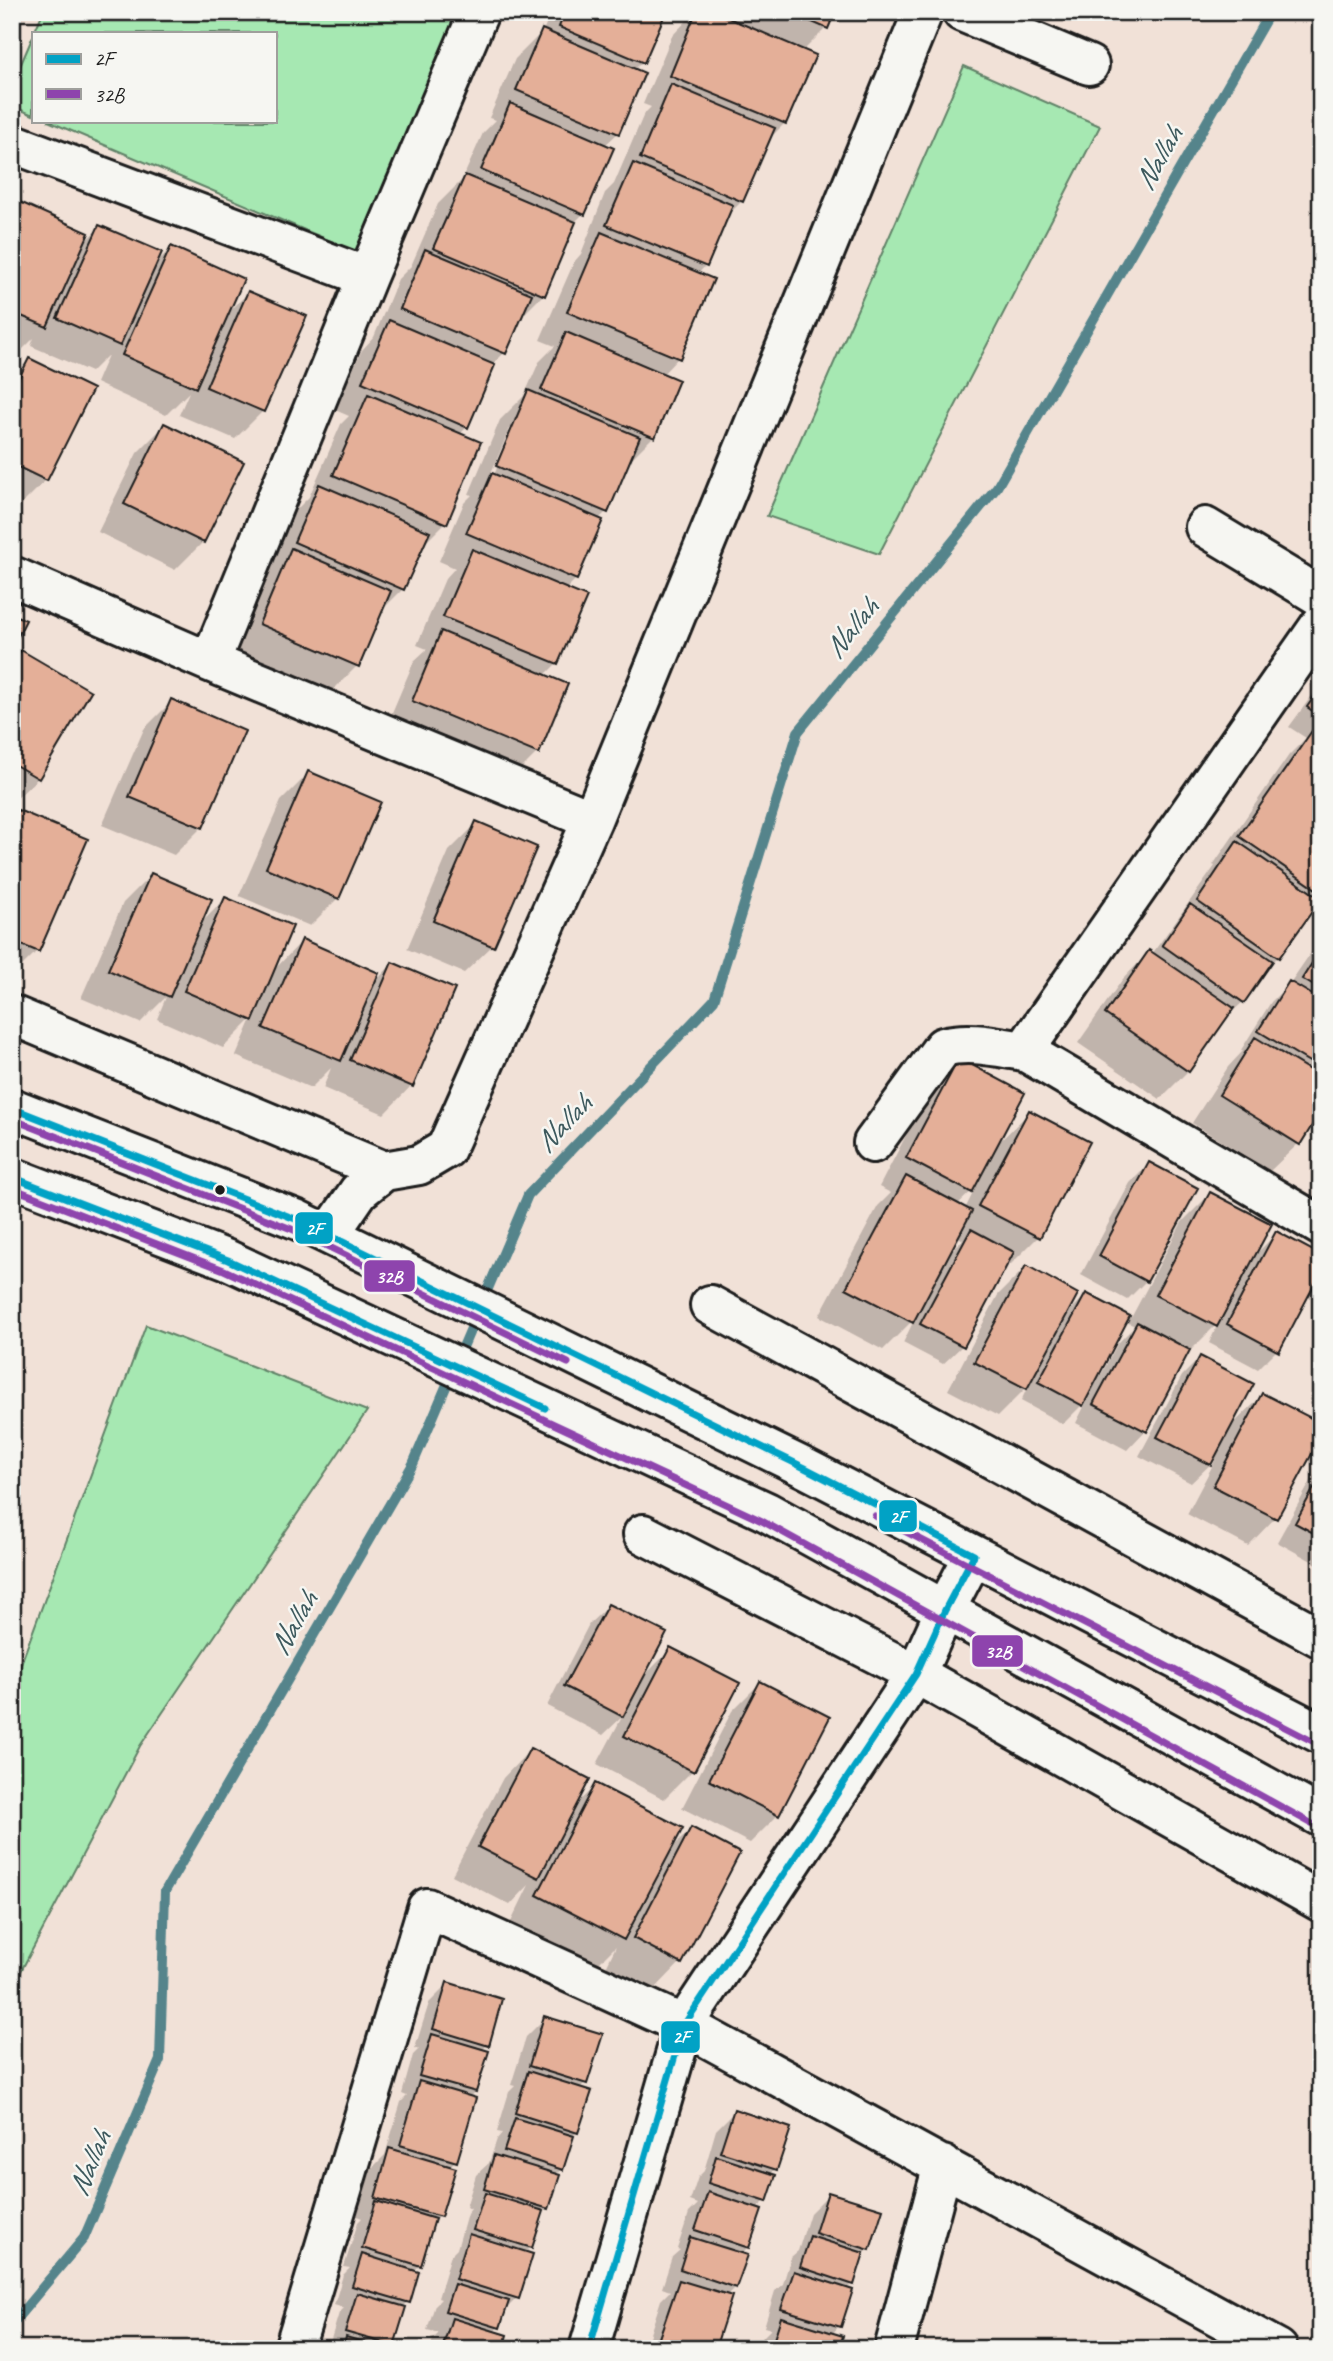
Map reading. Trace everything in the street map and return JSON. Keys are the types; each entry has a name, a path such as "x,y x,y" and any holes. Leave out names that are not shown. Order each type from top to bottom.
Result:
{"street":[{"path":"210,662 479,12"},
{"path":"329,1235 359,1191 384,1171 419,1165 446,1149 592,820 923,12"},
{"path":"962,12 1088,65"},
{"path":"12,143 368,277"},
{"path":"1205,527 1321,597"},
{"path":"12,576 210,662 592,820"},
{"path":"1024,1051 1321,624"},
{"path":"12,1015 384,1171"},
{"path":"873,1143 943,1047 972,1044 1024,1051 1321,1226"},
{"path":"12,1108 298,1220 805,1468 1321,1734"},
{"path":"12,1177 228,1260 767,1512 1321,1817"},
{"path":"710,1305 1321,1638"},
{"path":"643,1534 916,1674 1321,1902"},
{"path":"589,2349 684,2025 916,1674 974,1555"},
{"path":"294,2349 426,1908 684,2025 1278,2349"},
{"path":"894,2349 943,2165"}],"green space":[{"path":"43,12 470,12 366,256 50,122 276,122 276,32 34,32"},
{"path":"32,38 32,115 12,106 12,85"},
{"path":"964,66 1100,126 879,554 767,516"},
{"path":"146,1325 367,1411 140,1746 12,1988 12,1688"}],"building":[{"path":"565,12 666,12 644,63 559,27"},
{"path":"696,12 714,12 816,55 786,124 670,76"},
{"path":"789,12 835,12 828,29"},
{"path":"542,29 645,73 619,134 516,90"},
{"path":"671,84 775,128 743,202 640,158"},
{"path":"510,103 614,148 585,215 481,170"},
{"path":"633,163 733,205 707,267 606,225"},
{"path":"465,175 576,222 545,296 433,248"},
{"path":"20,202 89,233 47,327 12,312 12,219"},
{"path":"99,225 162,252 120,346 57,318"},
{"path":"601,232 714,279 680,359 567,312"},
{"path":"171,246 244,279 196,388 122,355"},
{"path":"425,249 532,294 506,354 400,309"},
{"path":"248,291 307,316 264,412 206,387"},
{"path":"389,320 495,365 468,428 362,382"},
{"path":"566,332 679,380 655,438 541,390"},
{"path":"29,358 93,389 47,481 12,464 12,392"},
{"path":"528,390 640,437 608,513 496,466"},
{"path":"368,394 481,442 447,524 333,475"},
{"path":"164,423 244,462 204,543 124,504"},
{"path":"492,473 603,520 577,580 466,533"},
{"path":"319,484 430,532 404,590 294,542"},
{"path":"291,548 391,591 359,667 259,624"},
{"path":"472,549 587,597 558,664 443,617"},
{"path":"12,614 26,620 12,648"},
{"path":"441,631 568,684 539,754 412,701"},
{"path":"21,650 91,691 39,779 12,763 12,666"},
{"path":"1321,687 1321,717 1307,707"},
{"path":"171,699 245,731 203,828 129,797"},
{"path":"1316,725 1321,728 1319,891 1239,836"},
{"path":"308,771 381,802 339,899 266,868"},
{"path":"18,810 88,839 39,952 12,941 12,823"},
{"path":"476,821 537,847 494,947 433,921"},
{"path":"1237,841 1321,899 1279,958 1197,901"},
{"path":"151,873 212,899 170,997 108,970"},
{"path":"225,897 293,926 253,1021 184,991"},
{"path":"1190,904 1273,961 1244,1003 1162,945"},
{"path":"302,939 379,973 341,1061 263,1028"},
{"path":"1321,949 1321,990 1302,979"},
{"path":"1149,950 1234,1008 1189,1072 1105,1014"},
{"path":"392,962 455,989 413,1087 350,1060"},
{"path":"1289,981 1321,1000 1321,1069 1258,1031"},
{"path":"1255,1037 1321,1077 1321,1111 1300,1145 1219,1095"},
{"path":"959,1058 1025,1093 972,1193 906,1158"},
{"path":"1029,1110 1090,1142 1040,1238 978,1206"},
{"path":"1149,1162 1198,1188 1147,1282 1099,1256"},
{"path":"906,1176 972,1211 913,1323 846,1288"},
{"path":"1210,1192 1272,1224 1217,1327 1155,1295"},
{"path":"971,1229 1014,1252 964,1347 920,1324"},
{"path":"1276,1231 1321,1255 1321,1272 1279,1352 1227,1324"},
{"path":"1026,1265 1078,1294 1027,1389 974,1362"},
{"path":"1086,1293 1130,1316 1083,1406 1038,1382"},
{"path":"1137,1322 1190,1350 1147,1432 1093,1404"},
{"path":"1200,1356 1254,1384 1211,1465 1157,1437"},
{"path":"1262,1393 1321,1423 1321,1437 1277,1519 1213,1486"},
{"path":"1321,1475 1321,1537 1295,1523"},
{"path":"608,1604 667,1633 623,1717 564,1686"},
{"path":"670,1647 740,1683 694,1772 624,1736"},
{"path":"760,1681 830,1717 779,1816 709,1780"},
{"path":"530,1748 590,1779 539,1878 478,1847"},
{"path":"595,1783 683,1828 624,1940 537,1895"},
{"path":"691,1827 740,1853 682,1964 633,1938"},
{"path":"447,1982 502,1999 489,2046 433,2029"},
{"path":"544,2016 603,2034 587,2084 529,2066"},
{"path":"432,2034 489,2051 476,2092 419,2076"},
{"path":"528,2071 592,2091 578,2133 515,2113"},
{"path":"419,2081 476,2098 457,2162 400,2145"},
{"path":"734,2109 791,2128 777,2170 720,2152"},
{"path":"515,2118 574,2136 563,2170 504,2151"},
{"path":"389,2148 456,2168 441,2217 375,2198"},
{"path":"494,2155 560,2175 549,2209 484,2189"},
{"path":"716,2156 776,2175 767,2202 708,2183"},
{"path":"708,2192 762,2210 749,2248 695,2230"},
{"path":"828,2192 883,2209 870,2250 815,2233"},
{"path":"485,2193 544,2211 532,2248 473,2230"},
{"path":"376,2201 435,2219 421,2266 362,2248"},
{"path":"469,2234 533,2254 519,2299 455,2279"},
{"path":"810,2236 864,2253 854,2285 800,2267"},
{"path":"690,2237 748,2255 736,2288 680,2269"},
{"path":"362,2254 419,2272 410,2303 352,2286"},
{"path":"794,2271 853,2290 841,2327 781,2309"},
{"path":"679,2280 732,2296 715,2349 681,2349 658,2341"},
{"path":"454,2284 509,2301 500,2328 445,2311"},
{"path":"357,2293 406,2307 394,2346 345,2332"},
{"path":"781,2317 843,2336 839,2349 771,2349"},
{"path":"452,2318 507,2335 503,2349 442,2349"},
{"path":"346,2337 386,2349 343,2349"}],"waterway":[{"name":"Nallah","path":"12,2324 84,2238 160,2060 165,1891 413,1464 528,1195 714,1000 798,732 997,487 1270,12"}],"transit line":[{"name":"2F","path":"12,1108 298,1220 805,1468 974,1555 916,1674 684,2025 589,2349"},
{"name":"32B","path":"12,1119 294,1230 568,1363"},
{"name":"2F","path":"12,1177 228,1260 545,1408"},
{"name":"32B","path":"12,1188 224,1270 762,1521 1316,1826"},
{"name":"32B","path":"875,1516 1316,1743"}]}
